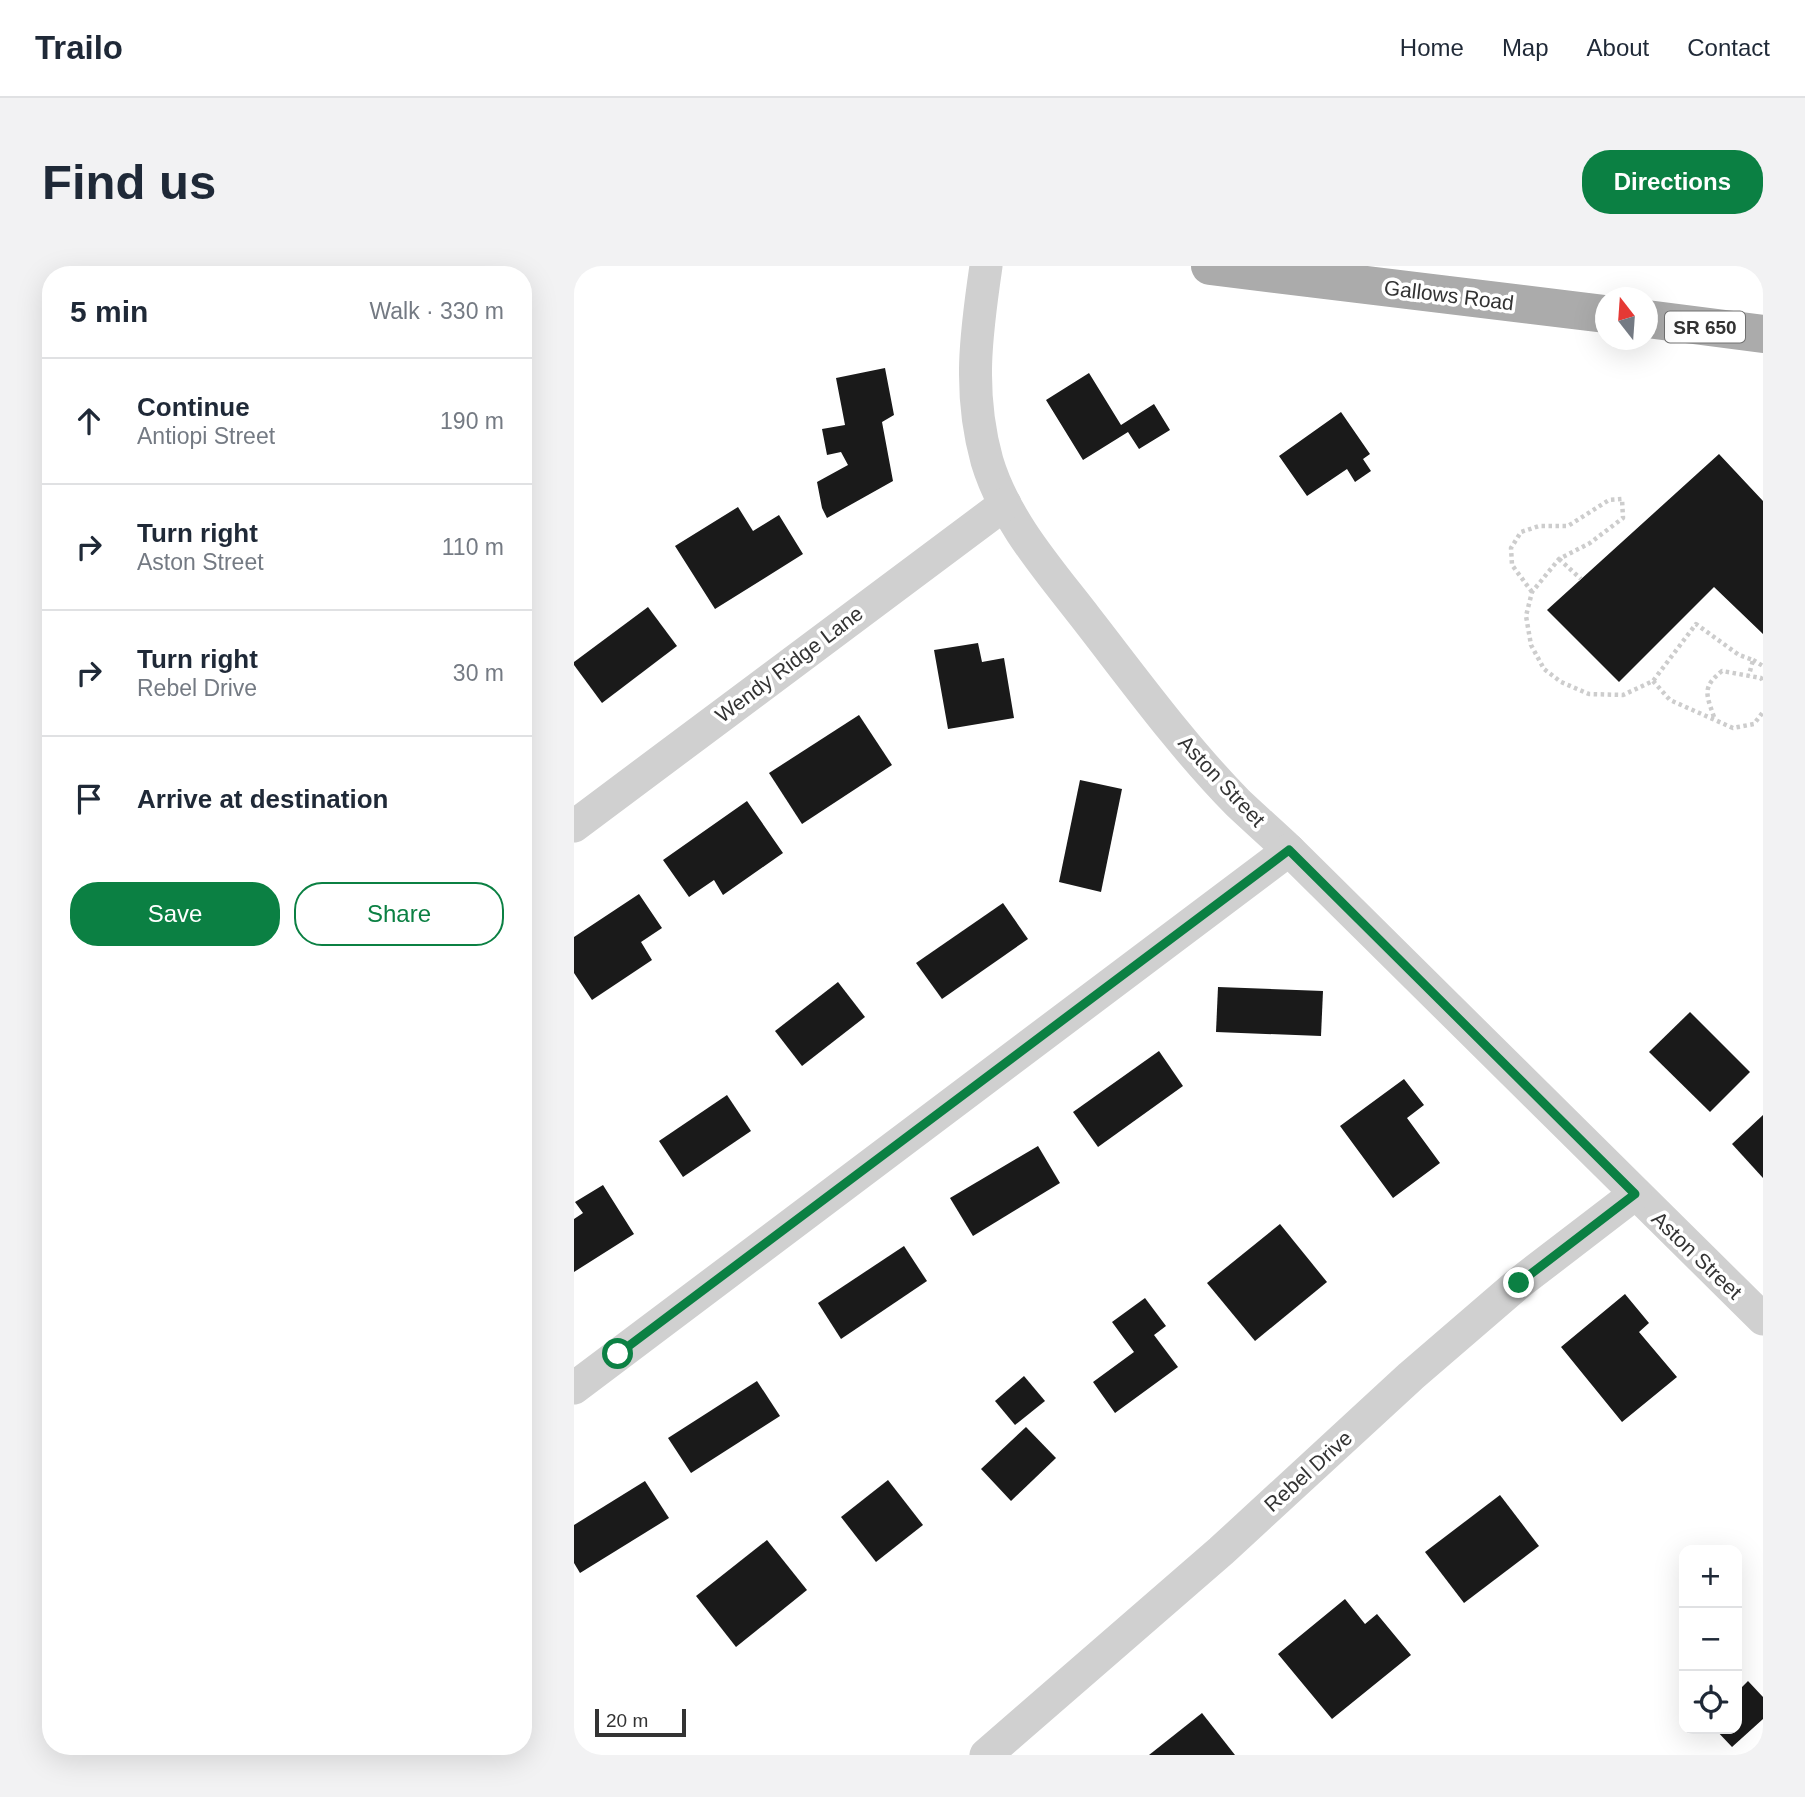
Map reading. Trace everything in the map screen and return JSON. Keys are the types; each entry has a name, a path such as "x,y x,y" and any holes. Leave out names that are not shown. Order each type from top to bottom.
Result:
{"main road":[{"name":"Gallows Road","path":"1210,266 1595,313"},
{"name":"SR 650","path":"1658,321 1763,334"}],"street":[{"name":"Aston Street","path":"986,266 974,372 979,429 988,464 1005,504 1041,560 1178,735 1238,803 1289,850 1763,1319"},
{"name":"Wendy Ridge Lane","path":"574,826 1005,504"},
{"path":"574,1388 1289,850"},
{"name":"Rebel Drive","path":"986,1755 1220,1550 1411,1376 1519,1283 1635,1194"}],"path":[{"path":"1532,592 1512,565 1511,548 1521,533 1539,526 1567,526 1609,500 1622,499 1623,518 1590,543 1559,559 1532,592 1526,616 1531,645 1544,669 1561,682 1589,694 1623,695 1653,681 1696,624 1739,655 1763,666"},
{"path":"1559,559 1581,579"},
{"path":"1749,675 1753,660"},
{"path":"1714,718 1706,695 1710,680 1722,671 1761,678 1763,682"},
{"path":"1653,681 1670,700 1733,728 1754,723 1763,712"}],"building":[{"path":"885,368 894,415 882,422 893,481 827,518 822,508 817,482 848,465 841,452 827,455 822,429 845,425 836,378"},
{"path":"1089,373 1121,425 1154,404 1170,430 1139,449 1128,432 1083,460 1046,400"},
{"path":"1341,412 1370,454 1363,459 1371,471 1355,482 1347,469 1307,496 1279,456"},
{"path":"1719,454 1763,501 1763,634 1714,587 1619,682 1547,610"},
{"path":"738,507 753,531 779,515 803,554 715,609 675,546"},
{"path":"648,607 677,646 602,703 574,662"},
{"path":"978,643 982,662 1004,658 1014,718 948,729 934,650"},
{"path":"859,715 892,765 802,824 769,773"},
{"path":"1080,780 1122,789 1101,892 1059,882"},
{"path":"747,801 783,853 723,895 714,880 689,897 663,860"},
{"path":"639,894 662,928 641,942 652,960 592,1000 574,973 574,937"},
{"path":"1003,903 1028,939 942,999 916,963"},
{"path":"838,982 865,1017 802,1066 775,1031"},
{"path":"1218,987 1323,991 1321,1036 1216,1032"},
{"path":"1690,1012 1750,1072 1710,1112 1649,1052"},
{"path":"1159,1051 1183,1086 1098,1147 1073,1112"},
{"path":"1404,1079 1424,1105 1407,1118 1440,1163 1393,1198 1340,1126"},
{"path":"727,1095 751,1131 683,1177 659,1141"},
{"path":"1763,1115 1763,1178 1732,1144"},
{"path":"1038,1146 1060,1183 973,1236 950,1198"},
{"path":"603,1185 634,1234 574,1272 574,1219 583,1213 575,1202"},
{"path":"1280,1224 1327,1282 1255,1341 1207,1283"},
{"path":"904,1246 927,1281 841,1339 818,1303"},
{"path":"1625,1294 1649,1323 1639,1332 1677,1377 1622,1422 1561,1347"},
{"path":"1145,1298 1166,1326 1154,1335 1178,1367 1115,1413 1093,1382 1134,1352 1112,1322"},
{"path":"1024,1376 1045,1401 1015,1425 995,1401"},
{"path":"757,1381 780,1416 691,1473 668,1438"},
{"path":"1026,1427 1056,1458 1011,1501 981,1469"},
{"path":"888,1480 923,1525 876,1562 841,1517"},
{"path":"645,1481 669,1518 580,1573 574,1563 574,1525"},
{"path":"1500,1495 1539,1546 1464,1603 1425,1552"},
{"path":"767,1540 807,1590 736,1647 696,1596"},
{"path":"1345,1599 1365,1624 1377,1614 1411,1655 1332,1719 1278,1654"},
{"path":"1748,1681 1763,1697 1763,1719 1732,1747 1720,1734 1742,1734 1742,1687"},
{"path":"1202,1713 1235,1755 1149,1755"}],"route":[{"path":"618,1354 1289,850 1635,1194 1519,1283"}]}
